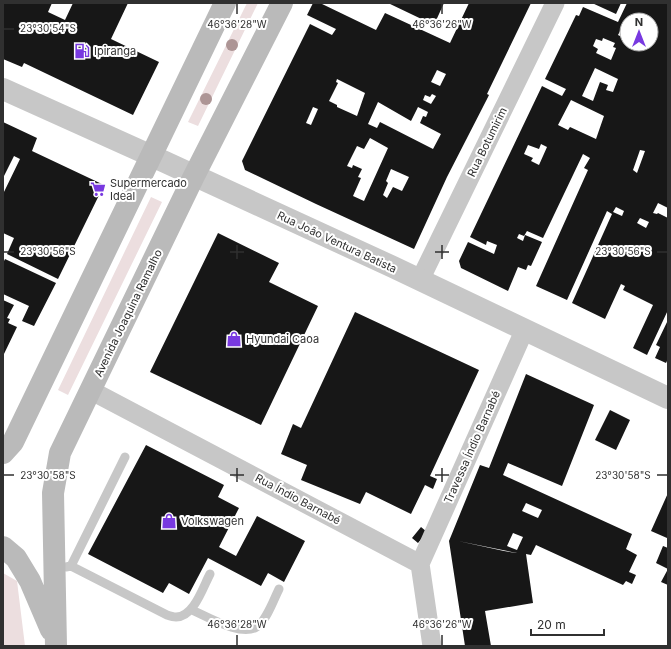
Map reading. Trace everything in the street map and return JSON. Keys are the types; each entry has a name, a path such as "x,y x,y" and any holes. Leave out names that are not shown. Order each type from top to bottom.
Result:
{"main road":[{"path":"3,453 13,442 225,3"},
{"name":"Avenida Joaquina Ramalho","path":"56,644 63,568 53,493 60,453 194,176 282,3"},
{"path":"3,547 16,558 30,581 56,644"}],"street":[{"name":"Rua Botumirim","path":"420,280 555,3"},
{"name":"Rua João Ventura Batista","path":"3,89 420,280 524,331 668,398"},
{"name":"Travessa Índio Barnabé","path":"420,564 524,331"},
{"name":"Rua Índio Barnabé","path":"90,390 420,564"},
{"path":"420,564 432,646"}],"lane":[{"path":"125,457 63,568 167,615 176,617 185,615 192,610 210,574"},
{"path":"192,610 236,629 249,631 258,626 265,618 279,589"}],"shaded area":[{"path":"247,3 258,3 198,126 188,122"},
{"path":"151,197 162,202 68,395 58,390"},
{"path":"3,573 17,581 25,646 3,646"}],"building":[{"name":"Ipiranga","path":"3,3 52,3 48,12 65,20 73,3 128,3 111,39 159,62 133,115 24,63 22,67 3,59"},
{"path":"313,3 320,3 376,30 385,13 450,43 469,3 531,3 487,94 489,95 447,177 414,249 245,170 242,161 310,24 332,35 336,29 307,15","holes":["437,70 446,74 440,86 431,82","337,79 365,93 357,116 337,107 337,105 329,101 338,83 336,82","432,94 436,96 431,104 423,100 425,95 430,97","378,102 411,121 418,107 428,112 426,117 423,116 420,123 441,134 433,149 380,122 377,128 368,124","313,107 318,109 311,125 306,123","370,138 388,148 364,201 353,196 361,178 358,177 362,169 353,165 352,168 347,166 357,146 364,149","391,169 409,177 402,191 393,187 387,198 383,195 388,183 386,181"]},
{"path":"388,3 444,3 434,25"},
{"path":"592,3 621,3 616,14"},
{"path":"627,3 668,3 668,208 658,203 653,213 658,213 668,218 668,310 647,355 633,348 653,305 623,290 625,286 621,284 605,319 572,303 612,214 607,211 567,300 536,286 588,170 584,168 590,158 583,154 543,238 527,231 524,236 519,234 517,238 523,241 525,235 542,242 531,266 528,265 526,270 518,267 508,291 461,268 459,261 468,242 494,254 497,245 487,241 486,245 470,237 542,86 562,96 566,89 545,79 576,15 579,16 583,7 618,22 619,20 619,52 659,52 659,12 623,12","holes":["603,38 615,43 613,47 616,48 611,60 596,53 598,49 593,46 596,39 602,41","595,68 618,79 613,92 606,90 608,85 600,82 593,101 582,96","571,100 604,116 596,139 570,127 568,130 558,125","541,144 547,147 539,165 531,161 533,158 524,154 528,145 539,149","640,150 645,151 637,173 633,170","616,207 624,211 622,216 613,212","640,218 649,222 646,228 637,223"]},
{"path":"3,122 37,138 32,151 104,185 58,279 7,254 14,238 3,233 3,194 20,159 14,156 3,178"},
{"name":"Hyundai Caoa","path":"218,233 279,263 269,282 318,306 261,425 150,372"},
{"path":"5,259 56,283 34,326 22,321 29,306 3,294 3,263"},
{"path":"3,300 14,305 7,318 10,319 8,323 17,327 3,356"},
{"path":"355,312 479,370 430,476 437,479 433,489 425,485 411,514 366,492 360,504 301,480 307,465 281,454 293,424 301,428"},
{"path":"668,320 668,359 666,363 655,358 660,347 656,345"},
{"path":"526,374 594,405 562,486 508,463 503,475 632,534 626,549 637,555 629,572 636,575 632,584 626,581 623,585 536,545 531,555 526,554 533,603 485,611 491,646 465,646 449,541 480,465 489,468","holes":["526,503 542,510 538,518 522,511","513,533 523,537 517,550 507,546","458,541 517,553 504,551"]},
{"path":"610,410 630,420 616,450 595,440"},
{"name":"Volkswagen","path":"146,445 224,485 218,497 239,508 219,547 236,556 257,516 305,541 284,582 268,573 261,586 208,558 189,594 169,583 163,593 88,554"},
{"path":"668,493 668,536 667,538 651,531"},
{"path":"421,527 427,532 418,543 412,538"},
{"path":"663,546 668,548 668,569 656,563"},
{"path":"668,569 668,585 661,582"}],"place":[{"name":"Ipiranga","path":"82,51"},
{"name":"Supermercado Ideal","path":"98,189"},
{"name":"Hyundai Caoa","path":"234,339"},
{"name":"Volkswagen","path":"169,521"}]}
